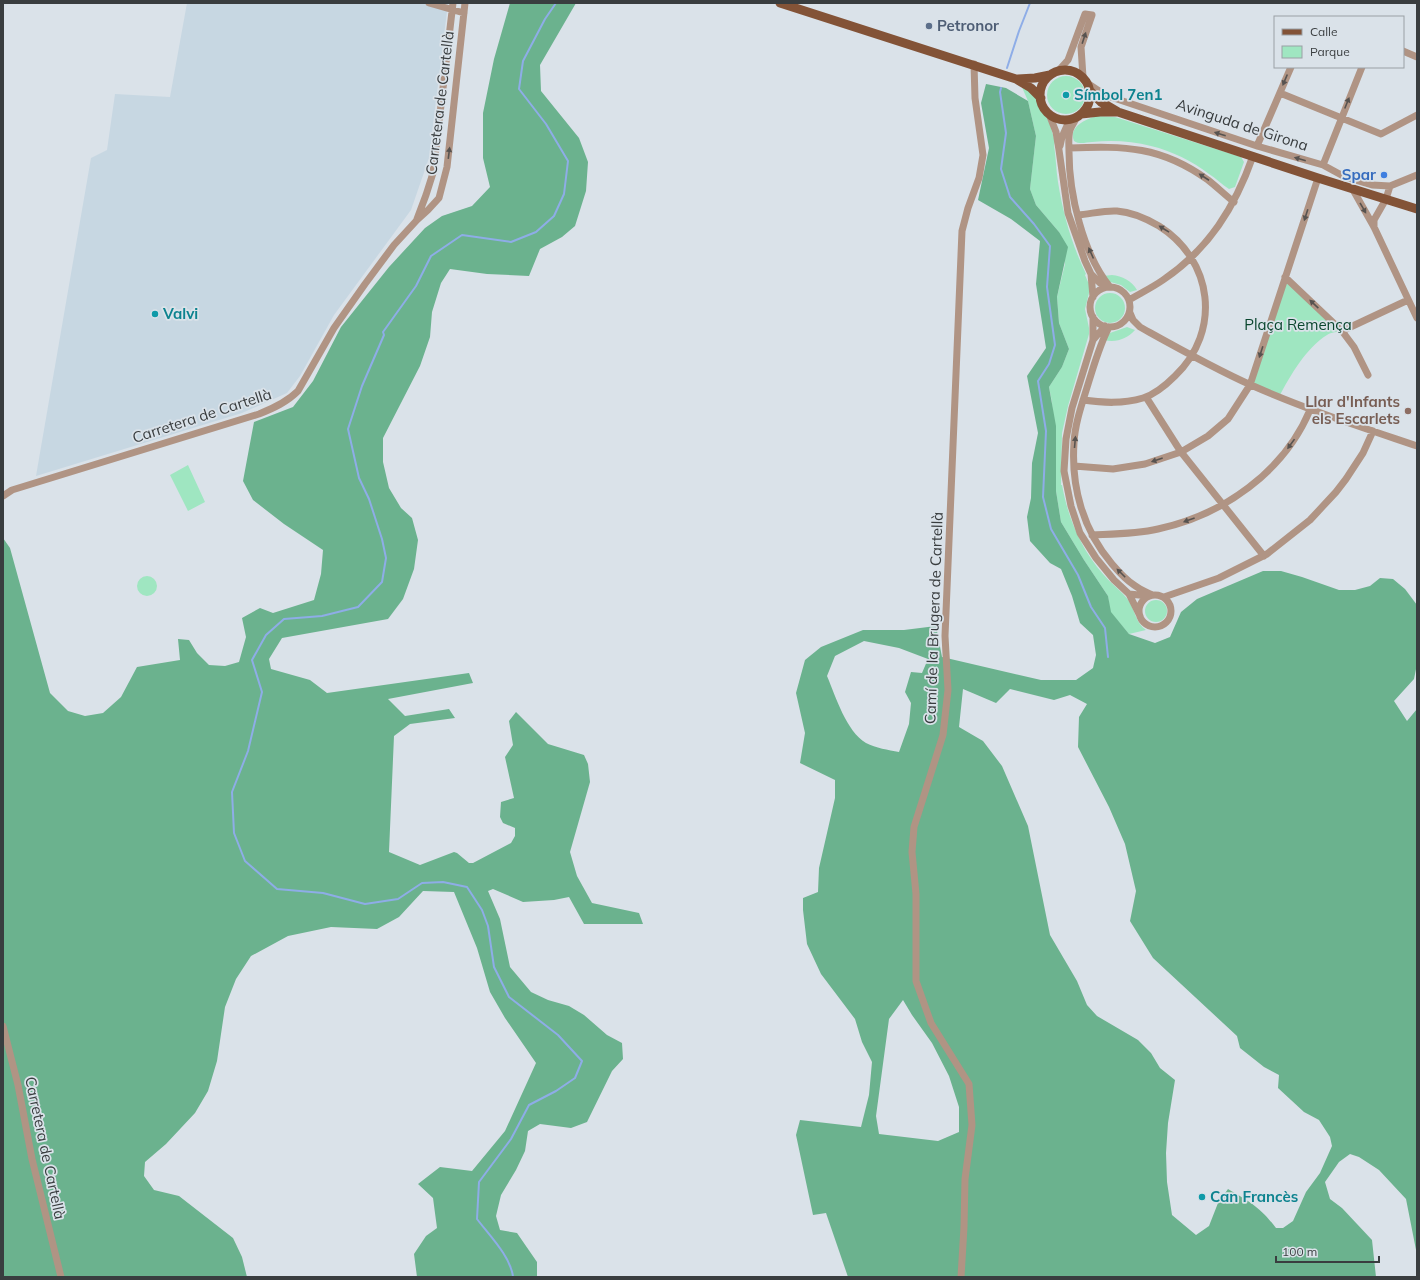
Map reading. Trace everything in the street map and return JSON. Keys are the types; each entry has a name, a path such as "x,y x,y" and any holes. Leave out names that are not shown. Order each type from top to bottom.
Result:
{"main road":[{"path":"780,3 974,64 1016,79 1031,88 1041,98"},
{"path":"1016,79 1050,75 1059,70 1072,70 1087,84 1089,104 1076,117 1062,119 1056,118 1049,114 1042,104 1042,85 1050,75"},
{"name":"Avinguda de Girona","path":"1087,84 1101,102 1118,112 1417,209"},
{"name":"Avinguda de Girona","path":"1076,117 1106,111 1118,112"}],"street":[{"path":"429,3 453,6 464,13"},
{"name":"Carretera de Cartellà","path":"3,496 12,490 259,414 280,405 291,398 298,391 334,328 394,245 439,198 445,178 448,160 465,3"},
{"name":"Carretera de Cartellà","path":"417,220 427,194 434,164 453,6"},
{"path":"1059,70 1068,60 1084,14 1092,15 1081,47 1087,84"},
{"path":"1404,51 1417,56"},
{"name":"Camí de la Brugera de Cartellà","path":"961,1277 965,1178 972,1125 969,1084 931,1023 916,981 916,894 912,852 914,827 943,735 948,690 945,636 962,231 968,208 979,178 982,155 975,98 974,64"},
{"path":"1257,146 1291,68"},
{"path":"1323,165 1362,68"},
{"name":"Avinguda de Girona","path":"1087,84 1105,95 1257,146 1323,165 1352,179 1372,185 1390,186"},
{"path":"1280,93 1381,134 1417,115"},
{"path":"1049,114 1056,132 1068,213 1091,274 1093,298"},
{"path":"1076,117 1070,130 1069,164 1072,185 1078,215 1087,244 1108,287"},
{"path":"1059,150 1062,136 1076,117"},
{"path":"1069,148 1104,146 1143,150 1175,161 1192,170 1209,181 1234,202"},
{"path":"1129,300 1164,279 1192,257 1218,229 1234,202 1253,156"},
{"path":"1374,227 1374,220 1386,198 1390,186 1417,175"},
{"path":"1074,466 1120,468 1145,464 1181,452 1208,436 1228,419 1250,385 1318,178"},
{"path":"1352,188 1374,227 1417,318"},
{"path":"427,194 433,199 439,198"},
{"path":"1078,215 1117,211 1146,218 1171,233 1192,257 1201,276 1206,302 1203,331 1192,356 1181,370 1164,387 1146,397 1122,403 1100,403 1083,400"},
{"path":"1091,274 1100,283 1108,287 1122,290 1129,300 1130,313 1133,320 1140,327"},
{"path":"1285,277 1342,331 1354,347 1368,375"},
{"path":"1108,287 1098,291 1093,298 1090,307 1093,317 1093,340 1072,408 1066,439 1064,471 1071,506 1080,533 1109,575 1129,594 1145,624 1151,627 1157,627 1164,625 1168,621 1171,614 1171,608 1169,602 1164,597"},
{"path":"1342,331 1408,300"},
{"path":"1120,325 1127,319 1130,313"},
{"path":"1093,317 1098,323 1107,327 1128,324 1140,327 1192,356 1250,385 1310,410 1417,446"},
{"path":"1093,340 1107,327"},
{"path":"1107,327 1083,400 1074,442 1074,466 1078,496 1083,514 1092,535 1102,552 1118,571 1133,585 1151,596"},
{"path":"1146,397 1181,452 1264,556"},
{"path":"1092,535 1122,534 1157,530 1191,520 1223,505 1250,486 1274,464 1304,426 1310,410"},
{"path":"1129,594 1164,597 1220,578 1264,556 1310,520 1336,492 1363,453 1373,431"},
{"path":"1140,616 1139,607 1142,601 1151,596"},
{"name":"Carretera de Cartellà","path":"3,1026 18,1085 32,1158 61,1277"}],"shaded area":[{"path":"187,3 448,3 429,158 411,210 334,315 300,376 287,393 242,413 36,476 91,158 107,150 115,94 170,97"}],"green space":[{"path":"510,3 576,3 540,65 541,91 579,138 588,162 586,191 575,226 562,237 540,249 529,276 487,274 450,269 441,283 432,312 430,337 420,366 383,438 383,462 389,488 401,508 412,518 418,540 414,569 403,599 388,619 282,638 269,659 271,669 310,680 327,693 469,673 473,683 388,699 405,716 449,709 455,718 410,724 394,736 389,852 420,865 454,852 469,863 473,863 511,843 515,836 515,828 503,823 500,817 501,802 514,798 505,757 513,745 509,721 516,712 548,744 584,755 588,764 590,782 570,852 577,876 592,903 639,913 643,924 584,924 569,897 554,900 523,902 493,889 488,891 500,919 510,967 531,992 548,1000 569,1006 584,1015 607,1035 622,1043 623,1059 612,1071 587,1122 571,1128 540,1124 528,1131 525,1151 501,1195 496,1216 500,1230 517,1233 537,1262 537,1277 417,1277 414,1254 426,1236 437,1228 433,1198 418,1184 440,1167 472,1171 505,1131 536,1063 505,1018 490,992 477,948 454,892 423,891 399,917 377,929 331,927 288,936 251,956 236,979 225,1007 217,1061 208,1091 195,1113 166,1144 145,1162 144,1176 154,1190 179,1196 233,1238 242,1257 247,1277 3,1277 3,538 10,548 50,693 68,711 85,716 103,713 121,697 137,667 180,660 178,639 189,640 197,653 209,665 225,666 239,662 246,637 242,618 260,608 273,613 314,600 321,574 323,550 284,524 253,500 243,481 254,422 293,407 313,381 341,327 389,267 425,228 442,216 472,206 490,187 483,158 483,113 494,59"},
{"path":"1062,76 1070,76 1077,79 1082,84 1085,95 1082,106 1077,111 1070,114 1062,114 1055,111 1050,106 1047,99 1047,91 1050,84 1055,79"},
{"path":"986,84 1006,88 1028,101 1036,136 1030,189 1036,205 1059,232 1068,247 1057,297 1059,323 1069,349 1062,367 1049,387 1056,426 1056,491 1061,522 1108,596 1111,612 1129,634 1155,643 1170,637 1181,612 1197,599 1263,571 1281,571 1339,590 1355,590 1370,586 1380,578 1393,579 1405,589 1417,605 1417,664 1414,679 1394,701 1407,721 1417,709 1417,1255 1406,1199 1379,1170 1359,1157 1350,1154 1339,1162 1325,1182 1330,1199 1342,1208 1372,1240 1376,1277 848,1277 826,1213 813,1215 796,1135 800,1120 861,1127 869,1095 872,1062 862,1042 855,1019 821,974 807,944 803,898 818,892 819,868 835,798 835,780 800,763 805,733 796,693 805,660 821,647 863,630 904,630 936,626 942,657 1041,680 1076,680 1093,668 1096,655 1093,635 1080,623 1072,596 1061,569 1050,563 1030,541 1027,517 1031,498 1032,463 1038,433 1027,376 1046,348 1036,284 1040,241 1011,219 978,200 989,148 981,103","holes":["864,641 899,648 928,659 922,673 911,672 905,692 911,703 909,724 899,752 882,749 866,743 859,738 842,713 827,676 835,656","963,689 996,703 1010,689 1054,700 1070,695 1087,704 1079,717 1078,747 1109,807 1125,844 1136,891 1130,921 1153,958 1237,1036 1240,1048 1264,1067 1279,1075 1278,1088 1304,1112 1319,1120 1330,1137 1332,1146 1320,1173 1306,1192 1293,1221 1283,1228 1276,1228 1265,1215 1254,1206 1228,1189 1218,1203 1209,1226 1196,1235 1172,1215 1167,1182 1166,1153 1168,1123 1175,1080 1160,1068 1151,1053 1138,1040 1097,1016 1087,1005 1077,981 1050,935 1028,826 1002,766 983,741 959,727","903,1000 932,1043 949,1076 959,1107 959,1132 938,1141 879,1134 876,1116 889,1019"]},
{"path":"1021,85 1035,96 1040,109 1049,121 1055,142 1057,177 1065,218 1076,252 1089,282 1089,293 1085,309 1089,334 1068,406 1062,433 1061,485 1072,521 1082,544 1106,578 1129,601 1138,620 1146,630 1129,634 1110,612 1108,596 1061,522 1056,491 1052,402 1049,387 1062,367 1069,349 1059,323 1057,297 1065,264 1059,232 1036,205 1030,189 1036,136 1028,101"},
{"path":"1097,116 1115,117 1241,157 1244,162 1235,187 1229,189 1196,165 1159,148 1122,141 1081,143 1074,141 1074,132 1079,124"},
{"path":"1103,276 1119,276 1126,280 1137,290 1130,292 1121,285 1107,281"},
{"name":"Plaça Remença","path":"1285,277 1342,331 1329,334 1312,347 1293,372 1279,397 1250,385"},
{"path":"1110,293 1121,297 1125,308 1121,319 1110,323 1099,319 1095,308 1099,297"},
{"path":"1127,327 1135,330 1121,340 1104,340 1110,333"},
{"path":"188,465 205,502 188,511 170,475"},
{"path":"147,576 154,579 157,586 154,593 147,596 140,593 137,586 140,579"},
{"path":"1156,600 1164,603 1167,611 1164,619 1156,622 1148,619 1145,611 1148,603"}],"waterway":[{"path":"513,1277 504,1254 477,1219 479,1182 511,1139 529,1105 556,1091 575,1078 582,1061 558,1035 509,997 494,967 488,926 482,910 467,887 443,882 422,883 398,899 365,904 323,893 277,889 245,861 234,833 232,792 248,751 262,692 252,660 266,635 284,619 322,616 358,607 382,582 386,558 382,539 369,499 359,478 348,429 362,386 384,335 383,332 416,286 431,256 462,235 511,242 536,232 554,216 564,194 568,161 546,124 519,89 523,61 545,19 556,3"},
{"path":"1007,68 1030,3"},
{"path":"1001,88 1000,92 1006,133 1001,169 1010,197 1034,224 1050,246 1047,287 1055,345 1049,364 1038,381 1046,431 1043,497 1051,529 1078,575 1091,607 1105,628 1108,657"}],"place":[{"name":"Petronor","path":"929,26"},
{"name":"Símbol 7en1","path":"1066,95"},
{"name":"Spar","path":"1384,175"},
{"name":"Valvi","path":"155,314"},
{"name":"Llar d'Infants els Escarlets","path":"1408,411"},
{"name":"Can Francès","path":"1202,1197"}]}
